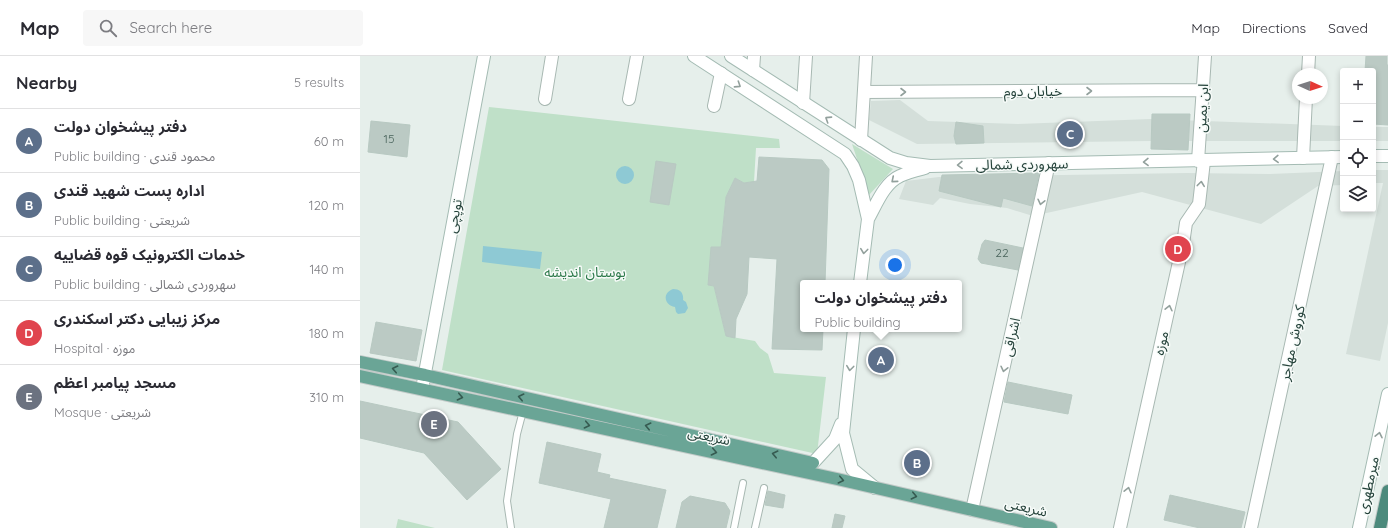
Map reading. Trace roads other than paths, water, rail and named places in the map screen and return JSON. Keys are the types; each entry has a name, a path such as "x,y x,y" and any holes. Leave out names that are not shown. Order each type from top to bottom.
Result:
{"highway":[{"path":"1380,528 1388,491"}],"main road":[{"name":"شریعتی","path":"360,362 425,375 813,463"},
{"name":"شریعتی","path":"360,376 875,488 1051,528"}],"street":[{"name":"توپچی","path":"422,389 484,56"},
{"path":"545,99 552,56"},
{"path":"629,99 637,56"},
{"path":"694,56 845,154 853,166 859,180 868,219 860,280"},
{"name":"سهروردی شمالی","path":"731,56 861,140 890,158 900,162 930,166 1338,157"},
{"path":"753,70 754,56"},
{"path":"803,103 806,56"},
{"path":"861,140 866,56"},
{"name":"ابن یمین","path":"1201,161 1205,56"},
{"path":"1308,68 1309,56"},
{"path":"714,106 721,73"},
{"name":"خیابان دوم","path":"864,92 1203,90"},
{"path":"1303,158 1306,104"},
{"path":"1376,156 1388,156"},
{"name":"کوروش مهاجر","path":"1251,528 1338,157"},
{"name":"موزه","path":"1120,528 1183,244 1186,223 1199,204 1201,161"},
{"name":"اشراقی","path":"972,510 1050,164"},
{"path":"868,219 883,193 892,181 899,176 930,166"},
{"path":"854,332 843,433 852,469 875,488"},
{"name":"میرمطهری","path":"1359,528 1388,394"},
{"path":"813,463 835,439 844,413"}],"lane":[{"path":"511,528 507,501 517,434 523,411"},
{"path":"734,528 744,483"},
{"path":"755,528 764,488"}],"water":[{"path":"625,166 631,169 634,175 631,181 625,184 619,181 616,175 619,169"},
{"path":"483,246 542,252 540,269 482,262"},
{"path":"673,289 682,293 683,300 686,302 688,308 685,313 678,314 675,307 668,304 666,299 667,293"}],"place":[{"name":"خدمات الکترونیک قوه قضاییه","path":"1070,134"},
{"name":"مرکز زیبایی دکتر اسکندری","path":"1178,249"},
{"name":"دفتر پیشخوان دولت","path":"881,360"},
{"name":"مسجد پیامبر اعظم","path":"434,424"},
{"name":"اداره پست شهید قندی","path":"917,463"}],"park label":[{"name":"بوستان اندیشه","path":"585,272"}]}
